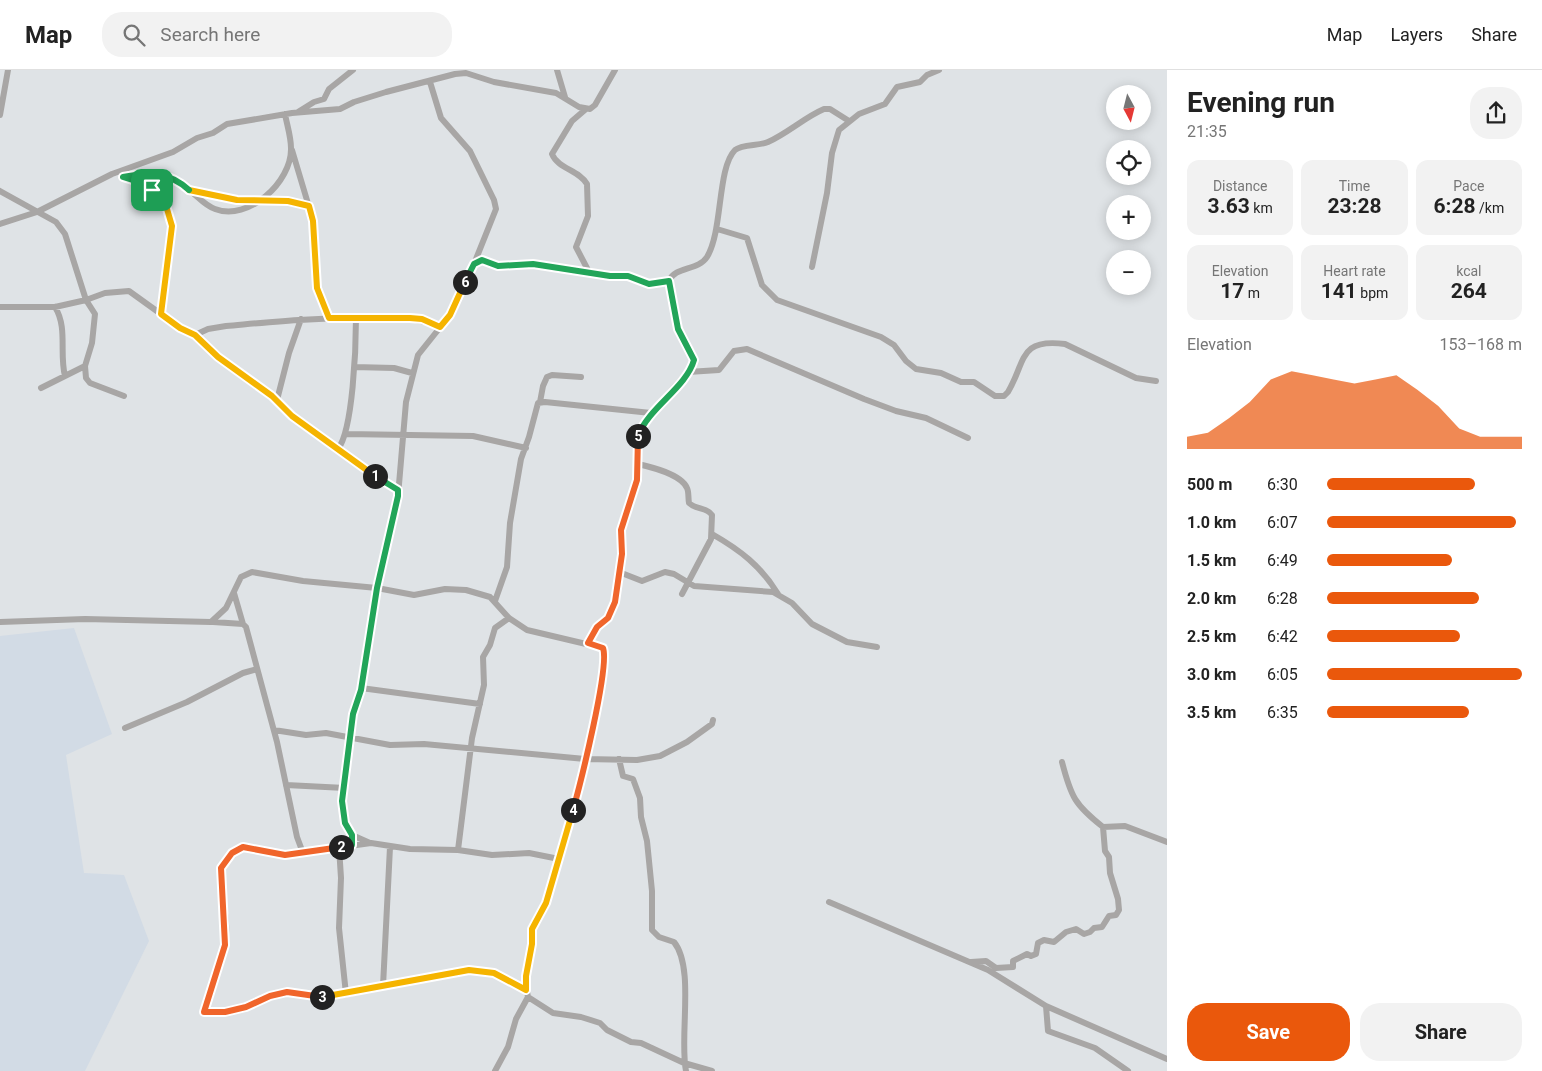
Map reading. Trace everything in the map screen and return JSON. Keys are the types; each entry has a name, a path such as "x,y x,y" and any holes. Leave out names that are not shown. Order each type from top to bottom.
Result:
{"street":[{"path":"0,115 8,70"},
{"path":"298,112 314,102 324,99 329,89 353,70"},
{"path":"557,70 565,96"},
{"path":"589,272 576,247 588,212 586,182 557,162 552,154 572,121 594,105 614,70"},
{"path":"812,267 834,143 839,130 848,121 864,111 885,104 898,87 920,82 926,72 939,70"},
{"path":"0,224 37,212 112,174 168,154 197,138 213,133 227,124 298,112 340,109 354,102 386,92 466,73 494,82 556,93 565,96 573,104 586,109"},
{"path":"430,82 442,118 470,151 494,200 495,213 450,315 423,346 412,373 402,434 398,490 377,588 361,688 353,714 342,801 343,816 347,829 352,835 371,843 390,847 458,850 492,855 530,854 559,859"},
{"path":"474,264 482,260 498,266 533,264 628,276 649,284 669,281 675,273 693,267 704,260 716,229 724,181 731,157 737,149 766,143 824,109 830,109 848,121"},
{"path":"285,114 292,150 313,221 317,288 329,318"},
{"path":"123,177 144,173 161,174 176,180 208,206 222,211 231,211 257,202 270,195 276,187 292,150"},
{"path":"112,174 148,186 170,215 172,226 161,314"},
{"path":"0,191 56,222 61,227 86,300 93,309 95,318 91,347 85,366 87,381 124,396"},
{"path":"191,191 257,202 288,201 309,206"},
{"path":"716,229 747,238 762,285 777,300 840,324 875,334 894,345 906,361 916,369 941,373 960,382 974,382 995,396 1004,396 1008,392 1026,351 1052,342 1065,344 1136,378 1156,381"},
{"path":"588,643 597,627 608,618 612,610 622,554 621,530 636,485 638,464 637,439 651,413 690,372 693,357 678,329 669,281"},
{"path":"0,307 54,307 86,300 105,293 126,290 180,328 195,335 218,357 277,400 292,416 361,468 398,490"},
{"path":"54,307 62,328 62,361 66,376"},
{"path":"195,335 215,328 329,318 416,319 440,327"},
{"path":"338,449 346,434 354,367 356,318"},
{"path":"277,400 289,353 301,319"},
{"path":"690,372 720,370 734,351 747,349 864,399 896,411 926,418 968,438"},
{"path":"41,388 85,366"},
{"path":"354,367 394,368 412,373"},
{"path":"495,601 506,573 508,539 517,477 536,408 540,402 543,386 547,377 552,375 581,377"},
{"path":"540,402 621,408 651,413"},
{"path":"346,434 473,436 526,448"},
{"path":"638,464 659,469 683,483 687,488 689,503 694,507 711,512 713,518 712,534 682,594"},
{"path":"712,534 743,552 754,561 779,595"},
{"path":"211,622 222,614 243,575 252,572 315,583 377,588 414,595 445,589 466,590 495,601 509,618 535,633 601,647 605,654 597,709 559,859 546,903 532,929 532,944 526,976 527,993 522,1010 516,1019 508,1047 495,1071"},
{"path":"619,572 642,581 658,574 670,573 687,584 773,592 796,606 812,624 848,642 877,648"},
{"path":"234,593 243,624 246,627 274,730 297,837 303,853"},
{"path":"458,850 471,750 484,685 484,652 490,645 495,628 509,618"},
{"path":"0,622 131,619 243,624"},
{"path":"125,728 187,702 243,673 257,669"},
{"path":"361,688 480,704"},
{"path":"274,730 306,735 326,733 390,745 424,744 471,750 585,759 637,760 660,756 687,742 712,724 713,720"},
{"path":"619,759 623,776 633,780 640,798 652,891 652,930 659,937 674,942 683,964 685,987 684,1063 686,1071"},
{"path":"1062,762 1069,791 1082,810 1104,827 1125,826 1167,842"},
{"path":"286,785 345,788"},
{"path":"969,962 986,961 996,968 1013,967 1013,961 1017,958 1027,954 1031,956 1036,954 1038,943 1044,940 1054,942 1066,932 1076,929 1084,934 1090,932 1094,928 1102,927 1109,916 1116,915 1119,910 1118,899 1110,873 1109,856 1105,851 1104,827"},
{"path":"352,835 352,845"},
{"path":"371,843 285,855 243,847 236,850 225,860 221,872 225,945 204,1012 225,1012 246,1007 270,996 287,992 322,997 346,994 452,972 480,970 502,977 527,993 539,1005 552,1013 575,1015 600,1023 608,1030 631,1042 657,1049 684,1063 712,1071"},
{"path":"339,847 341,878 339,928 346,994"},
{"path":"383,986 390,847"},
{"path":"829,902 988,970 1046,1006 1167,1060"},
{"path":"522,1010 539,1005"},
{"path":"1046,1006 1048,1031 1095,1048 1128,1071"}],"shaded area":[{"path":"74,628 112,734 66,755 84,873 124,875 149,941 85,1071 0,1071 0,636"}],"route":[{"path":"144,173 161,174 176,180 191,191 237,200 257,202 288,201 309,206 312,210 317,288 329,318 410,318 422,319 440,327 450,315 474,264 482,260 498,266 533,264 610,276 631,276 649,284 669,281 678,329 694,360 690,372 651,413 640,429 637,439 637,480 627,517 621,530 622,554 615,602 608,618 597,627 588,643 601,647 605,654 597,709 580,784 546,903 532,929 526,990 494,973 480,970 463,970 342,995 322,997 294,992 280,994 270,996 257,1004 246,1007 225,1012 204,1013 204,1007 212,991 225,945 221,868 225,860 236,850 243,847 285,855 352,845 352,835 347,829 343,816 342,801 353,714 361,690 377,588 395,512 398,490 361,468 299,421 269,393 218,357 195,335 180,328 161,314 172,221 167,209 152,190 142,183 123,177 144,173"}]}
